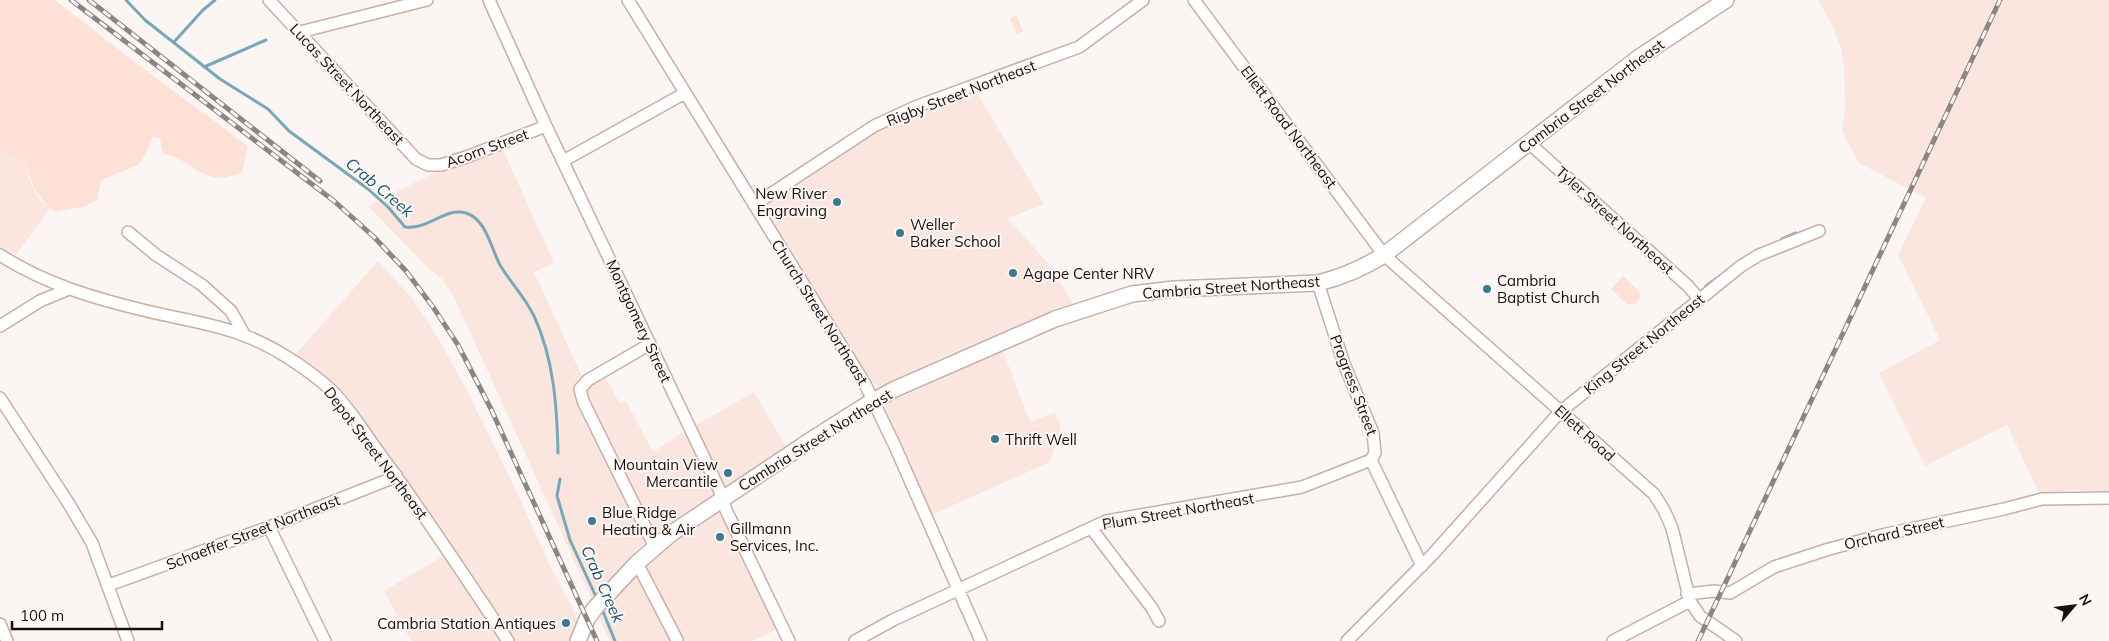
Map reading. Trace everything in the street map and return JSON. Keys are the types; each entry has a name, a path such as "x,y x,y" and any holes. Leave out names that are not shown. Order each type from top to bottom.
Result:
{"main road":[{"name":"Cambria Street Northeast","path":"578,641 587,619 599,603 637,563 655,548 722,499 874,401 918,378 1037,326 1117,298 1174,289 1318,283 1352,272 1384,255 1638,58 1726,0"}],"street":[{"name":"Lucas Street Northeast","path":"269,0 416,159 428,165"},
{"path":"300,32 424,0"},
{"name":"Montgomery Street","path":"489,0 546,126 789,641"},
{"name":"Church Street Northeast","path":"628,0 858,371 894,444 981,641"},
{"name":"Rigby Street Northeast","path":"754,205 874,126 915,108 1079,47 1143,0"},
{"name":"Ellett Road Northeast","path":"1197,1 1384,255"},
{"path":"563,161 685,93"},
{"name":"Acorn Street","path":"428,165 441,165 469,156 546,126"},
{"name":"Tyler Street Northeast","path":"1529,143 1688,286 1700,299"},
{"name":"King Street Northeast","path":"1347,641 1422,566 1560,412 1741,266 1759,255 1819,231"},
{"path":"128,232 156,255 202,285 231,311 245,336"},
{"name":"Depot Street Northeast","path":"0,255 18,266 69,289 148,311 214,325 245,336 289,359 330,389 433,527 508,641"},
{"name":"Ellett Road","path":"1384,255 1654,494 1672,528 1689,598 1700,616 1736,641"},
{"name":"Progress Street","path":"1318,283 1344,364 1373,433 1375,453 1371,460"},
{"path":"0,326 40,301 69,289"},
{"path":"650,344 588,380 580,389 583,401 655,548"},
{"path":"0,398 92,543 128,641"},
{"path":"1371,460 1422,566"},
{"name":"Plum Street Northeast","path":"855,641 893,620 1091,528 1123,518 1302,487 1371,460"},
{"name":"Schaeffer Street Northeast","path":"109,585 269,527 390,480 396,475"},
{"name":"Orchard Street","path":"1613,641 1689,598 1714,591 1730,593 1765,571 1796,559 1927,524 2004,509 2042,499 2109,498"},
{"path":"269,527 325,641"},
{"path":"1091,528 1152,608 1159,621"},
{"path":"637,563 677,640"},
{"path":"0,624 7,641"}],"shaded area":[{"path":"0,0 55,0 248,146 242,172 228,177 217,178 208,176 175,157 163,154 160,139 153,137 138,165 101,180 97,200 85,206 55,212 43,201 36,190 25,162 0,150"},
{"path":"1818,0 2109,0 2109,492 2071,490 2039,493 2007,425 1925,466 1879,373 1940,340 1898,255 1926,198 1859,163 1842,131 1845,108 1844,65 1841,48 1833,27"},
{"path":"1016,15 1023,31 1017,34 1010,18"},
{"name":"Weller Baker School","path":"975,90 1044,204 1008,218 1048,263 1073,303 931,362 879,387 872,382 765,210 768,202 875,129 900,117"},
{"path":"0,150 25,162 31,184 41,201 50,208 16,255 0,247"},
{"path":"503,150 554,263 534,272 586,385 604,374 620,404 626,401 653,452 682,433 754,392 786,446 656,533 591,598 454,297 441,278 427,267 368,206 436,172"},
{"path":"378,261 412,298 438,338 465,387 514,486 551,568 576,615 577,623 572,638 581,641 514,641 489,601 479,608 501,641 411,641 384,591 455,549 402,474 339,391 320,373 294,356"},
{"path":"1623,276 1639,291 1641,298 1635,304 1627,304 1611,289"},
{"path":"1003,351 1030,422 1055,412 1061,427 1050,462 931,515 884,405"},
{"path":"718,513 721,515 778,629 752,641 610,641 599,618 599,614 650,562"}],"waterway":[{"name":"Crab Creek","path":"126,0 145,20 220,79 268,109 289,131 368,189 388,207 405,227 422,225 458,212 473,216 478,221 487,235 500,265 530,309 541,332 553,383 558,453"},
{"path":"174,42 203,10 215,0"},
{"path":"204,67 266,40"},
{"path":"1782,239 1796,233"},
{"path":"1706,286 1720,276"},
{"name":"Crab Creek","path":"560,479 557,496 570,540 597,599"},
{"name":"Crab Creek","path":"602,609 615,641"}],"railway":[{"path":"71,0 334,201 374,237 406,271 458,345 491,409 597,641"},
{"path":"89,0 320,181"},
{"path":"1698,641 2000,0"}],"place":[{"name":"New River Engraving","path":"837,202"},
{"name":"Weller Baker School","path":"900,233"},
{"name":"Agape Center NRV","path":"1013,273"},
{"name":"Cambria Baptist Church","path":"1487,289"},
{"name":"Thrift Well","path":"995,439"},
{"name":"Mountain View Mercantile","path":"728,473"},
{"name":"Blue Ridge Heating & Air","path":"592,521"},
{"name":"Gillmann Services, Inc.","path":"720,537"},
{"name":"Cambria Station Antiques","path":"566,623"}]}
